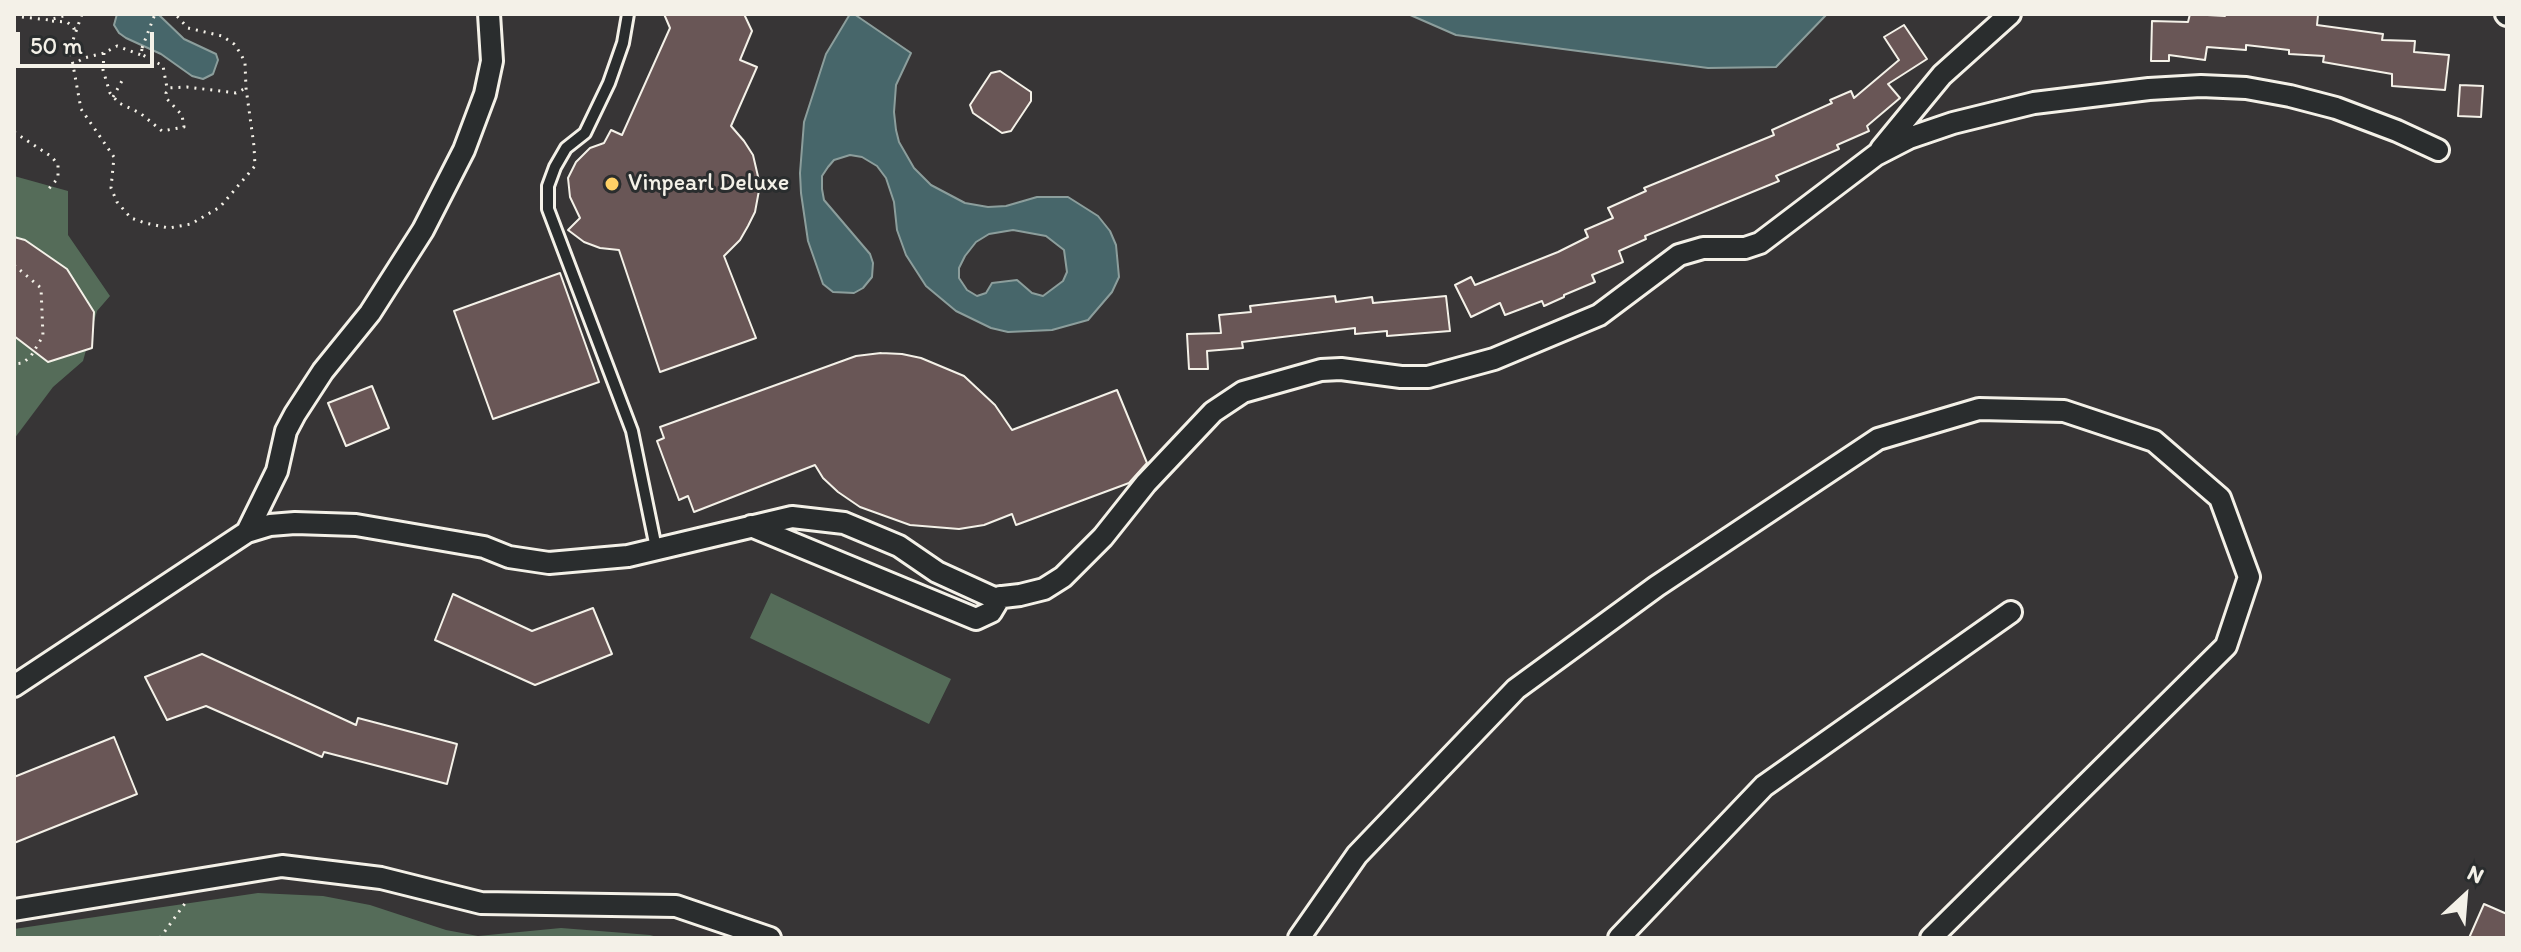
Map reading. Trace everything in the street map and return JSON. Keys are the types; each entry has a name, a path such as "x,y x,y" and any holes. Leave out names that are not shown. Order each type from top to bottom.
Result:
{"street":[{"path":"247,532 277,471 286,431 295,414 323,371 370,313 408,254 464,150 485,94 492,61 489,14"},
{"path":"1876,155 1942,75 2010,14"},
{"path":"14,686 247,532 270,525 356,525 484,547 509,557 549,563 628,556 792,517 844,523 899,546 937,572 994,598 1044,589 1063,577 1103,537 1146,483 1213,412 1243,392 1321,370 1428,377 1494,359 1599,315 1679,255 1703,248 1745,248 1760,243 1876,155 1909,138 1953,123 2034,103 2134,90 2201,86 2246,88 2336,108 2438,150"},
{"path":"1299,938 1357,855 1516,689 1657,586 1878,439 1979,409 2064,411 2154,441 2220,498 2249,577 2226,646 1931,938"},
{"path":"751,526 976,619 991,612 1000,597"},
{"path":"1619,938 1764,786 2011,612"},
{"path":"14,910 282,866 381,878 481,903 676,906 770,938"}],"lane":[{"path":"628,14 623,43 609,83 585,133 566,148 555,167 548,186 548,209 632,431 656,548"}],"path":[{"path":"49,20 71,14"},
{"path":"72,43 82,14"},
{"path":"141,55 155,14"},
{"path":"14,16 70,24 74,32 71,54 81,109 114,157 111,188 117,202 131,218 169,228 191,224 220,207 255,166 245,63 234,44 222,36 188,28 175,14"},
{"path":"73,65 117,46 161,63 165,87 238,93 246,88"},
{"path":"135,52 142,49"},
{"path":"104,53 104,79 113,97 149,119 162,131 184,127 185,122 167,99 167,90 171,88"},
{"path":"113,97 123,79"},
{"path":"14,132 52,157 58,165 58,178 46,192"},
{"path":"14,265 41,288 43,336 31,356 23,363 14,364"},
{"path":"160,938 203,879"}],"green space":[{"path":"14,176 68,191 68,235 110,296 97,311 83,361 53,387 14,439"},
{"path":"771,593 951,679 929,724 750,638"},
{"path":"258,893 323,896 370,905 446,930 478,936 561,928 661,938 14,938 14,929"}],"water":[{"path":"117,14 158,14 184,39 216,54 218,60 213,74 203,79 192,76 161,54 126,38 114,25"},
{"path":"850,14 911,53 896,85 896,130 899,142 914,168 931,185 965,203 988,207 1006,206 1037,197 1068,197 1098,216 1116,245 1119,277 1112,292 1088,320 1052,330 1008,332 991,328 956,311 926,286 906,255 897,230 894,202 886,178 877,166 862,157 850,155 834,160 828,167 822,176 822,189 824,200 870,254 872,277 854,293 833,292 823,284 808,241 800,173 804,122 826,54","holes":["1013,230 1046,236 1064,250 1067,272 1063,281 1043,296 1032,293 1017,280 992,283 986,293 977,296 967,290 959,278 959,268 965,256 976,242 989,234"]},
{"path":"1408,14 1827,14 1776,67 1708,68 1456,35"}],"building":[{"path":"664,14 744,14 752,31 740,60 757,67 731,126 753,155 760,185 755,212 748,226 740,240 724,256 756,338 660,372 619,250 584,242 568,230 580,218 570,197 568,178 576,162 590,148 604,143 611,130 622,135 670,28"},
{"path":"2190,14 2318,15 2317,25 2383,34 2382,40 2415,41 2414,52 2449,55 2445,90 2392,86 2392,74 2323,62 2324,56 2289,54 2289,50 2246,45 2246,50 2207,47 2205,60 2169,55 2169,61 2151,61 2152,21 2188,22"},
{"path":"1904,25 1927,59 1888,84 1900,98 1867,126 1869,131 1837,145 1839,149 1776,176 1779,181 1645,236 1646,239 1619,251 1623,262 1592,275 1595,282 1564,297 1544,306 1542,301 1505,315 1500,303 1471,317 1455,285 1471,277 1475,285 1558,252 1588,237 1585,230 1613,218 1608,208 1646,191 1644,188 1774,135 1772,130 1851,91 1854,98 1899,60 1884,37"},
{"path":"1000,71 1031,92 1031,101 1011,131 1002,133 973,113 970,105 991,73"},
{"path":"2460,85 2483,86 2481,117 2458,116"},
{"path":"14,237 25,240 67,269 94,312 92,348 48,362 14,336"},
{"path":"560,273 599,382 493,419 454,311"},
{"path":"1335,296 1336,302 1372,297 1373,303 1446,296 1450,331 1387,336 1387,331 1355,334 1355,328 1242,342 1243,348 1207,351 1208,369 1189,369 1187,334 1221,333 1219,315 1251,312 1250,306"},
{"path":"881,353 921,358 964,376 995,405 1012,430 1117,390 1147,463 1129,483 1016,525 1012,514 984,525 959,529 910,525 860,507 823,478 815,465 694,512 688,496 679,500 657,441 664,438 660,427 856,356"},
{"path":"372,386 389,428 346,446 328,403"},
{"path":"453,594 532,631 593,608 612,654 535,685 435,640"},
{"path":"202,654 356,725 358,718 457,744 447,784 324,752 322,757 206,706 167,720 145,677"},
{"path":"114,737 137,794 14,843 14,777"},
{"path":"2484,904 2507,914 2507,938 2469,938"}],"place":[{"name":"Vinpearl Deluxe","path":"612,184"}]}
